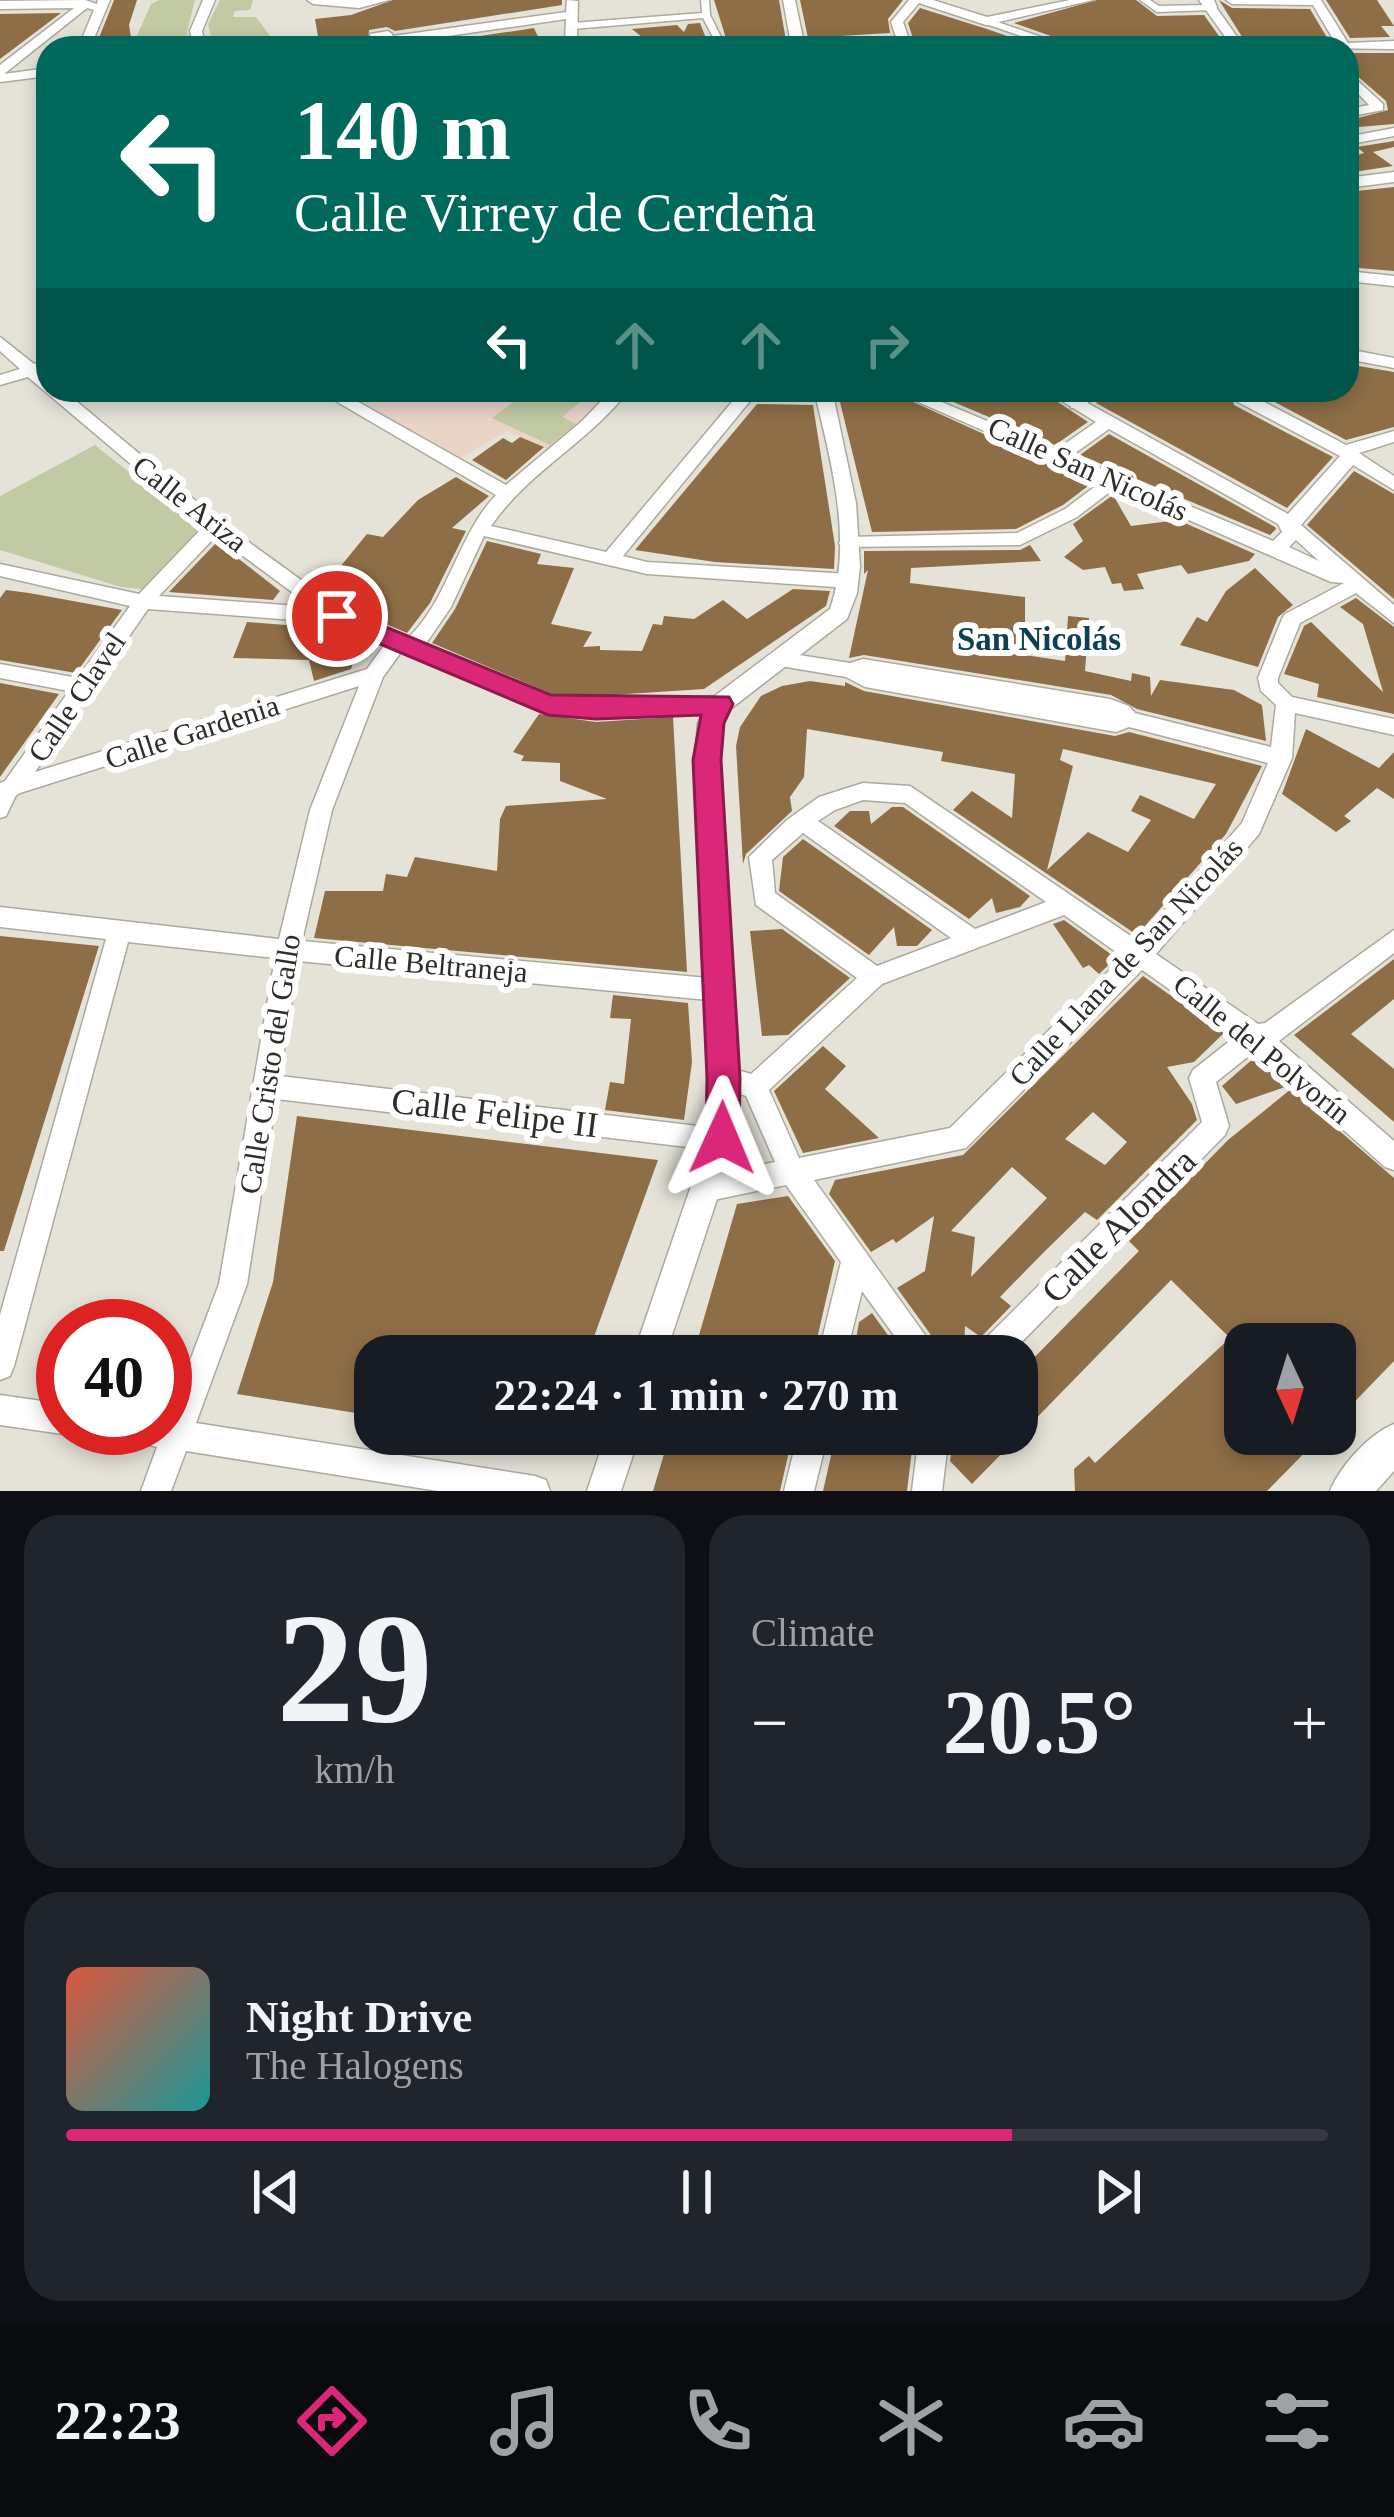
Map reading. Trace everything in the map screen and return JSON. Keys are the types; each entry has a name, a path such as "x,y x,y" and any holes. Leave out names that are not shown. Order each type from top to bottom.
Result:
{"main road":[{"path":"1349,1491 1394,1443"}],"street":[{"path":"197,36 209,0"},
{"path":"303,0 301,3 382,0 391,36"},
{"path":"705,0 706,15 716,36"},
{"path":"789,0 794,36"},
{"path":"901,36 897,22 923,0 1029,36"},
{"path":"986,21 1087,0"},
{"path":"1147,0 1157,9 1208,3 1231,36"},
{"path":"1232,0 1316,1 1338,36"},
{"path":"0,5 91,3"},
{"path":"86,36 91,3"},
{"path":"49,36 91,3"},
{"path":"419,36 573,13 706,15"},
{"path":"1359,46 1394,45"},
{"path":"0,75 36,47"},
{"path":"0,75 36,73"},
{"path":"1359,87 1378,106 1359,110"},
{"path":"1359,138 1394,132"},
{"path":"1359,181 1394,177"},
{"path":"1359,277 1394,281"},
{"name":"Calle Ariza","path":"0,341 36,366"},
{"path":"1359,356 1394,363"},
{"path":"0,380 36,369"},
{"name":"Calle Ariza","path":"67,402 215,526 337,616 548,705 570,709 720,704"},
{"path":"346,402 507,493"},
{"name":"Calle Cristo del Gallo","path":"192,1396 233,1283 288,949 321,810 374,674 403,645 427,634 479,529 507,493 609,402"},
{"path":"609,561 741,402"},
{"path":"656,1335 722,1138 724,1078 707,737 720,704 839,613 849,581 848,543 825,402"},
{"name":"Calle San Nicolás","path":"927,402 1355,585"},
{"path":"1071,402 1196,467 1292,526 1394,616"},
{"path":"1076,405 1081,402"},
{"path":"1251,402 1394,484"},
{"path":"1058,457 1108,422"},
{"path":"1276,549 1351,449 1394,436"},
{"path":"848,543 1020,539 1071,513 1113,481"},
{"name":"Calle Clavel","path":"3,798 142,602 215,526"},
{"path":"479,529 609,561 729,576 849,581"},
{"path":"2,574 142,602 337,616"},
{"name":"Calle Llana de San Nicolás","path":"704,1190 957,1139 1142,955 1251,828 1281,758 1286,703 1268,686 1268,678 1292,619 1355,585"},
{"path":"780,658 851,671 863,666 1110,707 1128,719 1281,758"},
{"path":"0,671 85,687"},
{"name":"Calle Gardenia","path":"3,798 374,674"},
{"path":"1286,703 1394,728"},
{"name":"Calle del Polvorín","path":"874,977 764,898 760,857 837,795 870,789 910,796 1142,955 1255,1036 1394,1158"},
{"path":"802,821 971,939"},
{"path":"755,1088 874,977 1068,904"},
{"name":"Calle Beltraneja","path":"0,917 719,990"},
{"path":"0,1366 118,932"},
{"path":"1255,1036 1271,1034 1394,940"},
{"name":"Calle Alondra","path":"1009,1335 1216,1126 1202,1078 1255,1036"},
{"path":"724,1078 755,1088 794,1174 910,1335"},
{"name":"Calle Felipe II","path":"268,1086 722,1138"},
{"path":"837,1335 855,1262"},
{"path":"0,1410 36,1415"},
{"path":"192,1437 535,1491"},
{"name":"Calle Cristo del Gallo","path":"156,1491 170,1455"},
{"path":"604,1491 615,1455"},
{"path":"799,1491 808,1455"},
{"path":"927,1491 931,1455"}],"shaded area":[{"path":"362,402 601,402 550,450 507,431 460,459"}],"green space":[{"path":"195,0 188,36 137,36 151,4"},
{"path":"220,0 253,0 250,10 235,11 233,17 256,17 270,36 211,36 208,24"},
{"path":"513,402 580,402 562,417 576,424 550,445 492,418"},
{"path":"95,445 200,529 142,589 121,587 0,550 0,496"}],"building":[{"path":"114,0 137,0 131,36 100,36"},
{"path":"393,0 562,0 562,5 395,31 387,27 369,30 369,36 318,36 315,19 351,15"},
{"path":"714,0 779,0 785,36 725,35"},
{"path":"800,0 903,0 888,19 890,33 808,36"},
{"path":"1097,0 1136,0 1157,16 1204,15 1219,36 1051,36 1014,23"},
{"path":"1219,0 1232,8 1310,9 1326,36 1242,36"},
{"path":"1326,0 1377,0 1394,26 1381,26 1390,37 1349,36"},
{"path":"920,8 1007,36 912,36 908,23"},
{"path":"61,13 0,59 0,14"},
{"path":"700,23 705,36 640,36 632,29 677,25 684,32 688,24"},
{"path":"534,28 538,36 480,36"},
{"path":"1359,53 1394,53 1394,124 1359,127 1359,118 1388,110 1386,101 1359,77"},
{"path":"1394,141 1394,147 1373,152 1393,166 1359,171 1359,154 1364,153 1359,147"},
{"path":"1394,187 1394,271 1359,268 1359,191"},
{"path":"1359,366 1394,372 1394,427 1346,440 1275,402 1359,402"},
{"path":"840,402 913,402 1092,483 1063,505 1016,529 872,532"},
{"path":"953,402 1058,402 1088,422 1055,445"},
{"path":"1233,402 1333,457 1287,508 1096,403"},
{"path":"757,404 813,405 835,546 834,569 715,562 635,550"},
{"path":"1109,434 1276,529 1270,535 1080,455"},
{"path":"520,437 544,447 506,480 472,460 503,438 512,443"},
{"path":"1354,471 1394,494 1394,599 1307,525"},
{"path":"456,477 489,496 452,528 466,531 430,603 407,633 348,608 322,589 367,534 383,537 418,500"},
{"path":"1113,495 1131,526 1178,520 1255,554 1249,561 1188,574 1181,565 1137,574 1144,589 1124,591 1121,583 1112,584 1105,567 1083,570 1064,557 1083,541 1073,524"},
{"path":"487,541 541,554 537,564 574,568 551,624 592,632 583,647 600,646 600,650 642,651 653,624 662,625 664,616 694,619 723,600 747,619 793,589 830,591 826,606 704,689 552,694 432,643 455,609"},
{"path":"217,542 280,591 273,600 169,592"},
{"path":"1030,545 1041,561 911,568 910,583 1025,597 1025,655 1065,661 1068,616 1089,618 1085,671 1131,681 1132,673 1150,677 1151,696 1160,680 1234,690 1262,705 1266,741 1137,709 1111,695 864,655 849,658 868,570 864,574 864,551 1020,550"},
{"path":"1255,568 1293,605 1278,617 1258,667 1180,645 1197,617 1207,622 1226,591"},
{"path":"6,590 122,610 76,673 0,660 0,598"},
{"path":"1356,598 1394,627 1394,714 1317,697 1319,684 1284,674 1304,626 1311,622 1383,692 1363,624 1340,607"},
{"path":"247,622 337,629 362,639 351,669 314,681 309,660 233,658"},
{"path":"810,681 845,686 845,682 864,691 1115,736 1129,732 1262,766 1226,834 1137,935 953,810 972,791 1012,818 1015,774 941,761 943,752 807,729 804,777 790,797 792,811 746,854 743,864 736,746 740,727 761,696","holes":["1063,749 1216,784 1194,819 1140,795 1131,811 1151,820 1128,852 1088,832 1047,870 1073,766 1060,760"]},
{"path":"0,683 59,694 0,777"},
{"path":"539,714 596,722 673,717 687,972 314,938 325,891 383,891 386,874 407,877 415,857 497,871 500,819 506,806 607,799 560,781 560,763 521,761 524,756 513,752"},
{"path":"1306,729 1379,768 1394,752 1394,799 1377,788 1344,816 1351,821 1336,832 1282,794"},
{"path":"892,807 903,807 1030,896 1020,907 996,913 992,898 969,919 834,826 850,811 869,811 871,824"},
{"path":"803,839 932,930 917,946 897,946 894,927 869,955 779,891 783,857"},
{"path":"1064,920 1116,958 1099,974 1089,965 1083,968 1053,924"},
{"path":"782,929 850,978 788,1035 762,1036 750,931"},
{"path":"0,936 99,946 4,1251 0,1251"},
{"path":"1394,959 1394,999 1351,1034 1394,1069 1394,1122 1294,1035"},
{"path":"1143,976 1224,1033 1194,1062 1167,1067 1197,1120 1097,1220 1085,1212 1043,1253 1000,1297 1011,1306 983,1335 965,1326 965,1335 931,1335 897,1288 925,1271 934,1216 896,1243 893,1239 871,1252 829,1194 835,1180 963,1155","holes":["1093,1112 1127,1142 1105,1165 1065,1139","1012,1167 1047,1198 971,1277 975,1237 951,1231"]},
{"path":"613,995 688,1003 692,1062 684,1120 605,1110 610,1082 624,1084 631,1019 610,1018"},
{"path":"823,1046 846,1066 825,1089 879,1138 803,1153 774,1091"},
{"path":"1255,1057 1288,1086 1236,1104 1222,1086"},
{"path":"1291,1089 1394,1178 1394,1361 1356,1400 1356,1323 1224,1323 1224,1332 1171,1280 1038,1416 1038,1354 1139,1251 1129,1241 1228,1140"},
{"path":"297,1116 658,1160 595,1335 354,1335 354,1413 237,1394 273,1282"},
{"path":"788,1196 835,1261 818,1335 699,1335 737,1204"},
{"path":"872,1313 888,1335 857,1335 859,1322"},
{"path":"1224,1344 1224,1455 1302,1455 1267,1491 1075,1491 1074,1469 1089,1456 1095,1463"},
{"path":"664,1455 788,1455 780,1491 653,1491"},
{"path":"831,1455 911,1455 907,1491 823,1491"},
{"path":"951,1455 1000,1455 972,1484 950,1461"}],"district":[{"name":"San Nicolás","path":"1039,638"}],"route":[{"path":"337,616 548,705 596,709 720,704 710,723 707,760 724,1078 722,1138"}]}
